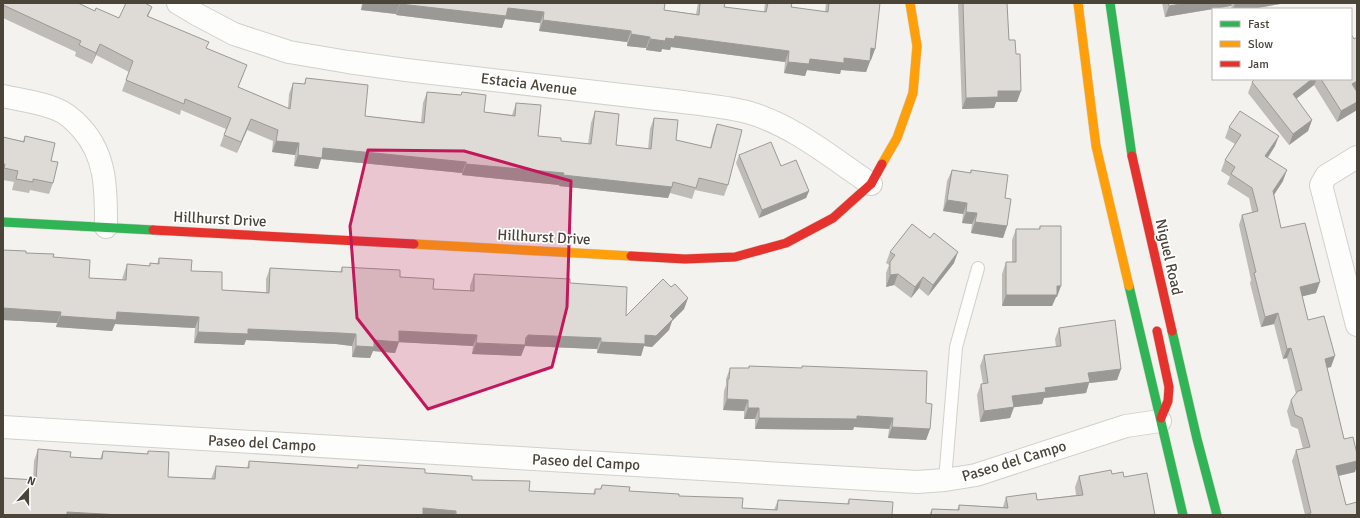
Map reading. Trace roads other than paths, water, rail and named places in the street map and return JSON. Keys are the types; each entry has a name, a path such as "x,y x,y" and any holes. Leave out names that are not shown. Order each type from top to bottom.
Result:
{"main road":[{"name":"Hillhurst Drive","path":"3,222 685,259 735,257 786,244 833,218 871,184 897,138 912,93 917,46 910,3"},
{"path":"1078,3 1096,146 1167,423 1183,515"},
{"name":"Niguel Road","path":"1110,3 1134,167 1197,439 1217,515"},
{"path":"1155,301 1162,292"},
{"path":"1154,319 1169,387 1167,423"}],"street":[{"name":"Estacia Avenue","path":"178,3 198,16 234,34 289,52 355,63 716,106 747,112 769,120 804,139 871,184"},
{"path":"3,96 57,109 75,120 89,137 98,156 104,174 106,194 106,227"},
{"path":"1357,157 1326,176 1321,185 1357,325"},
{"name":"Paseo del Campo","path":"3,427 917,482 946,480 976,475 1126,426 1167,423"}],"lane":[{"path":"946,480 956,347 978,268"}]}
